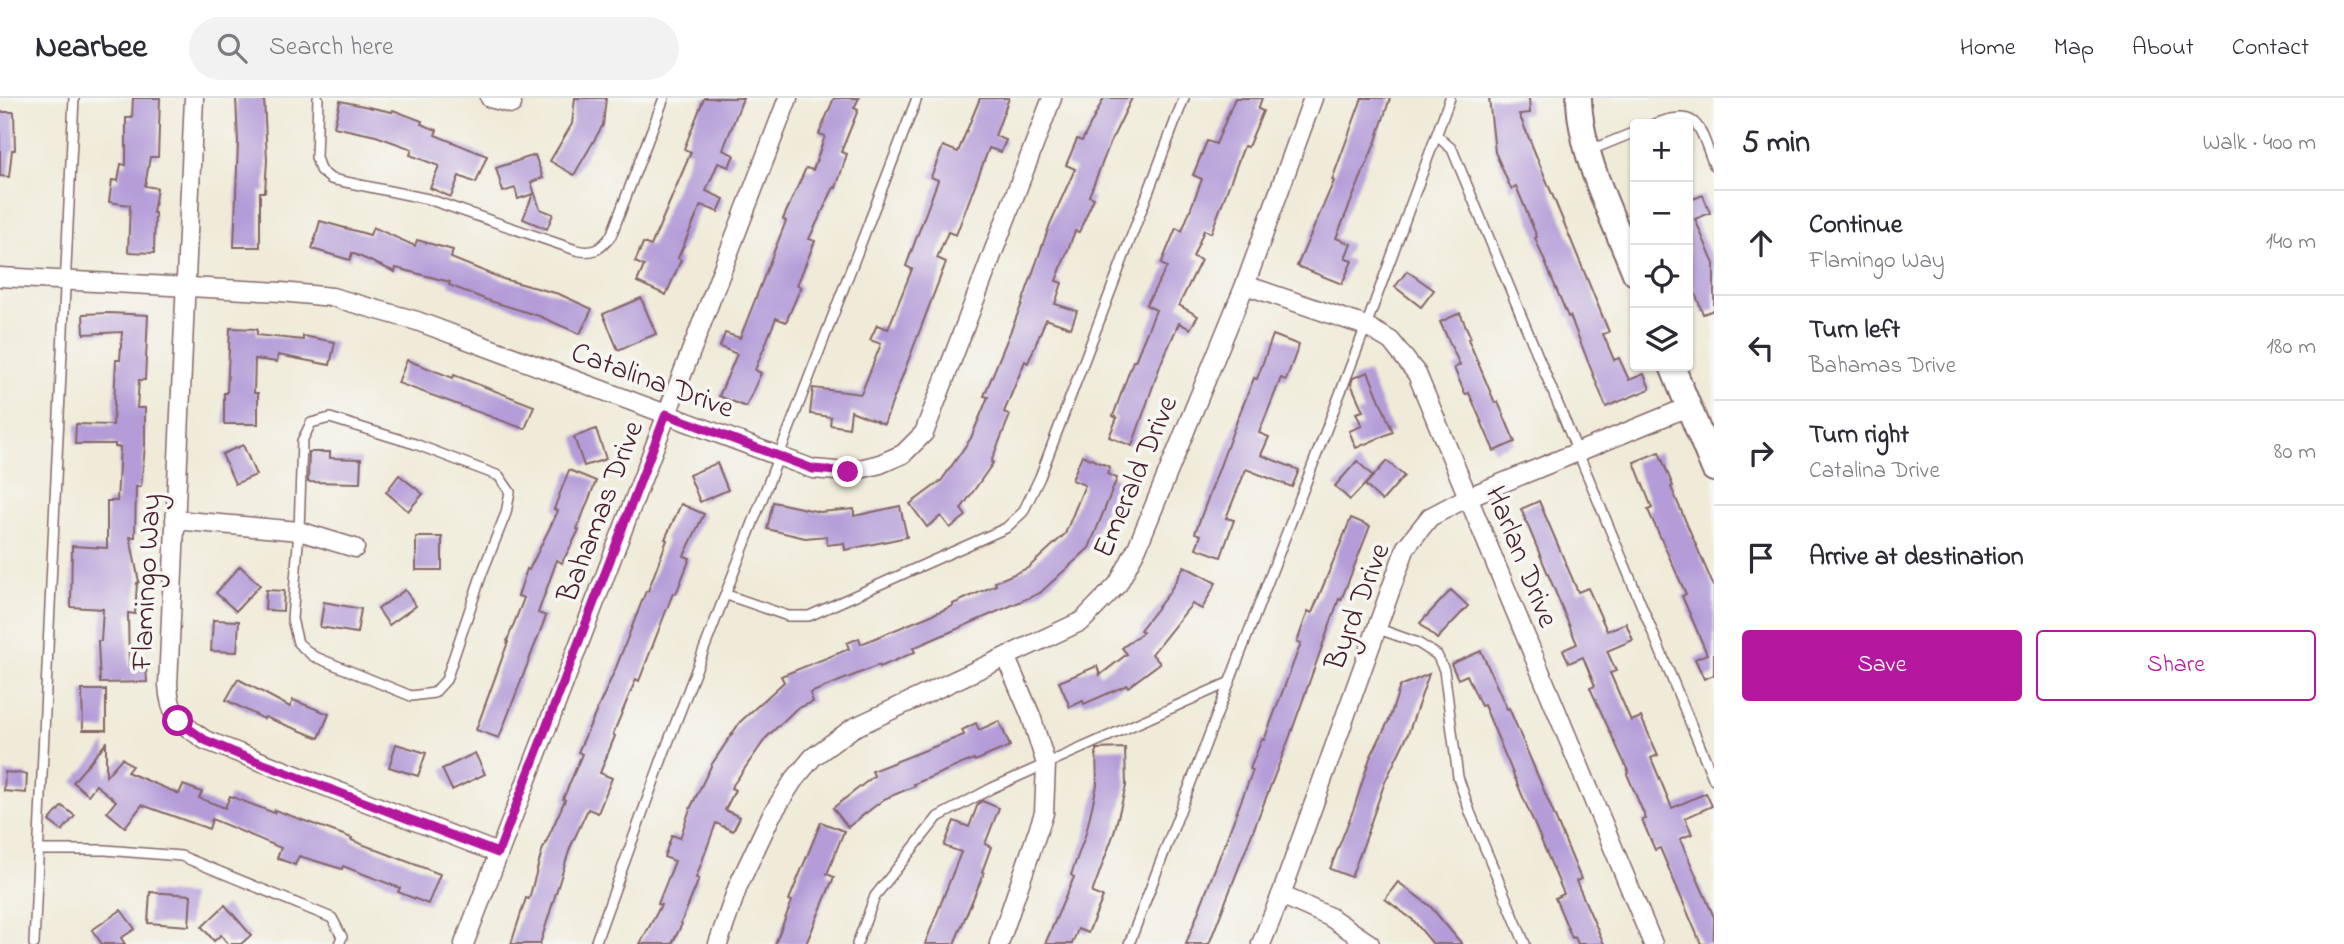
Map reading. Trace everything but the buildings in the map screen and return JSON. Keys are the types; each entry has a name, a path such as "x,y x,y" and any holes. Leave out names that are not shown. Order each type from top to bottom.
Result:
{"street":[{"name":"Flamingo Way","path":"194,98 169,703 178,721 205,740 498,853"},
{"path":"490,98 512,104"},
{"name":"Bahamas Drive","path":"464,944 788,98"},
{"name":"Catalina Drive","path":"0,277 332,297 417,321 813,469 848,472 880,464 903,454 924,433 1052,98"},
{"name":"Emerald Drive","path":"718,944 738,886 771,816 793,781 813,757 853,728 1082,621 1118,584 1137,548 1245,285 1312,98"},
{"path":"1579,98 1588,151 1630,260"},
{"name":"Harlan Drive","path":"1245,285 1366,326 1391,341 1417,374 1653,944"},
{"path":"1674,371 1714,469"},
{"name":"Byrd Drive","path":"1261,944 1406,547 1430,517 1468,497 1688,407"},
{"path":"175,520 299,531 355,548"},
{"path":"999,944 1044,813 1046,764 1031,716 1006,658"},
{"path":"1281,895 1330,917 1370,944"}],"lane":[{"path":"34,944 74,98"},
{"path":"318,98 316,157 320,170 331,179 428,199 591,254 602,248 611,236 664,98"},
{"path":"594,944 664,753 917,98"},
{"path":"727,595 789,616 809,616 1006,528 1023,512 1040,477 1184,98"},
{"path":"1129,944 1366,326 1450,98"},
{"path":"1670,119 1679,116 1688,119"},
{"path":"1693,122 1698,126 1714,165"},
{"path":"1588,151 1630,134"},
{"path":"1437,136 1452,149 1714,780"},
{"path":"330,418 415,444 499,476 510,492 506,513 482,573 446,680 434,693 411,696 313,656 298,643 292,619 299,531 302,441 311,422 330,418"},
{"path":"1376,628 1418,643 1437,655 1444,670 1458,777 1525,944"},
{"path":"857,944 875,896 938,817 992,788 1230,682"},
{"path":"38,850 105,850 181,856 332,918 342,937 339,944"}],"route":[{"path":"178,721 205,740 240,755 498,853 666,414 813,469 848,472"}]}
